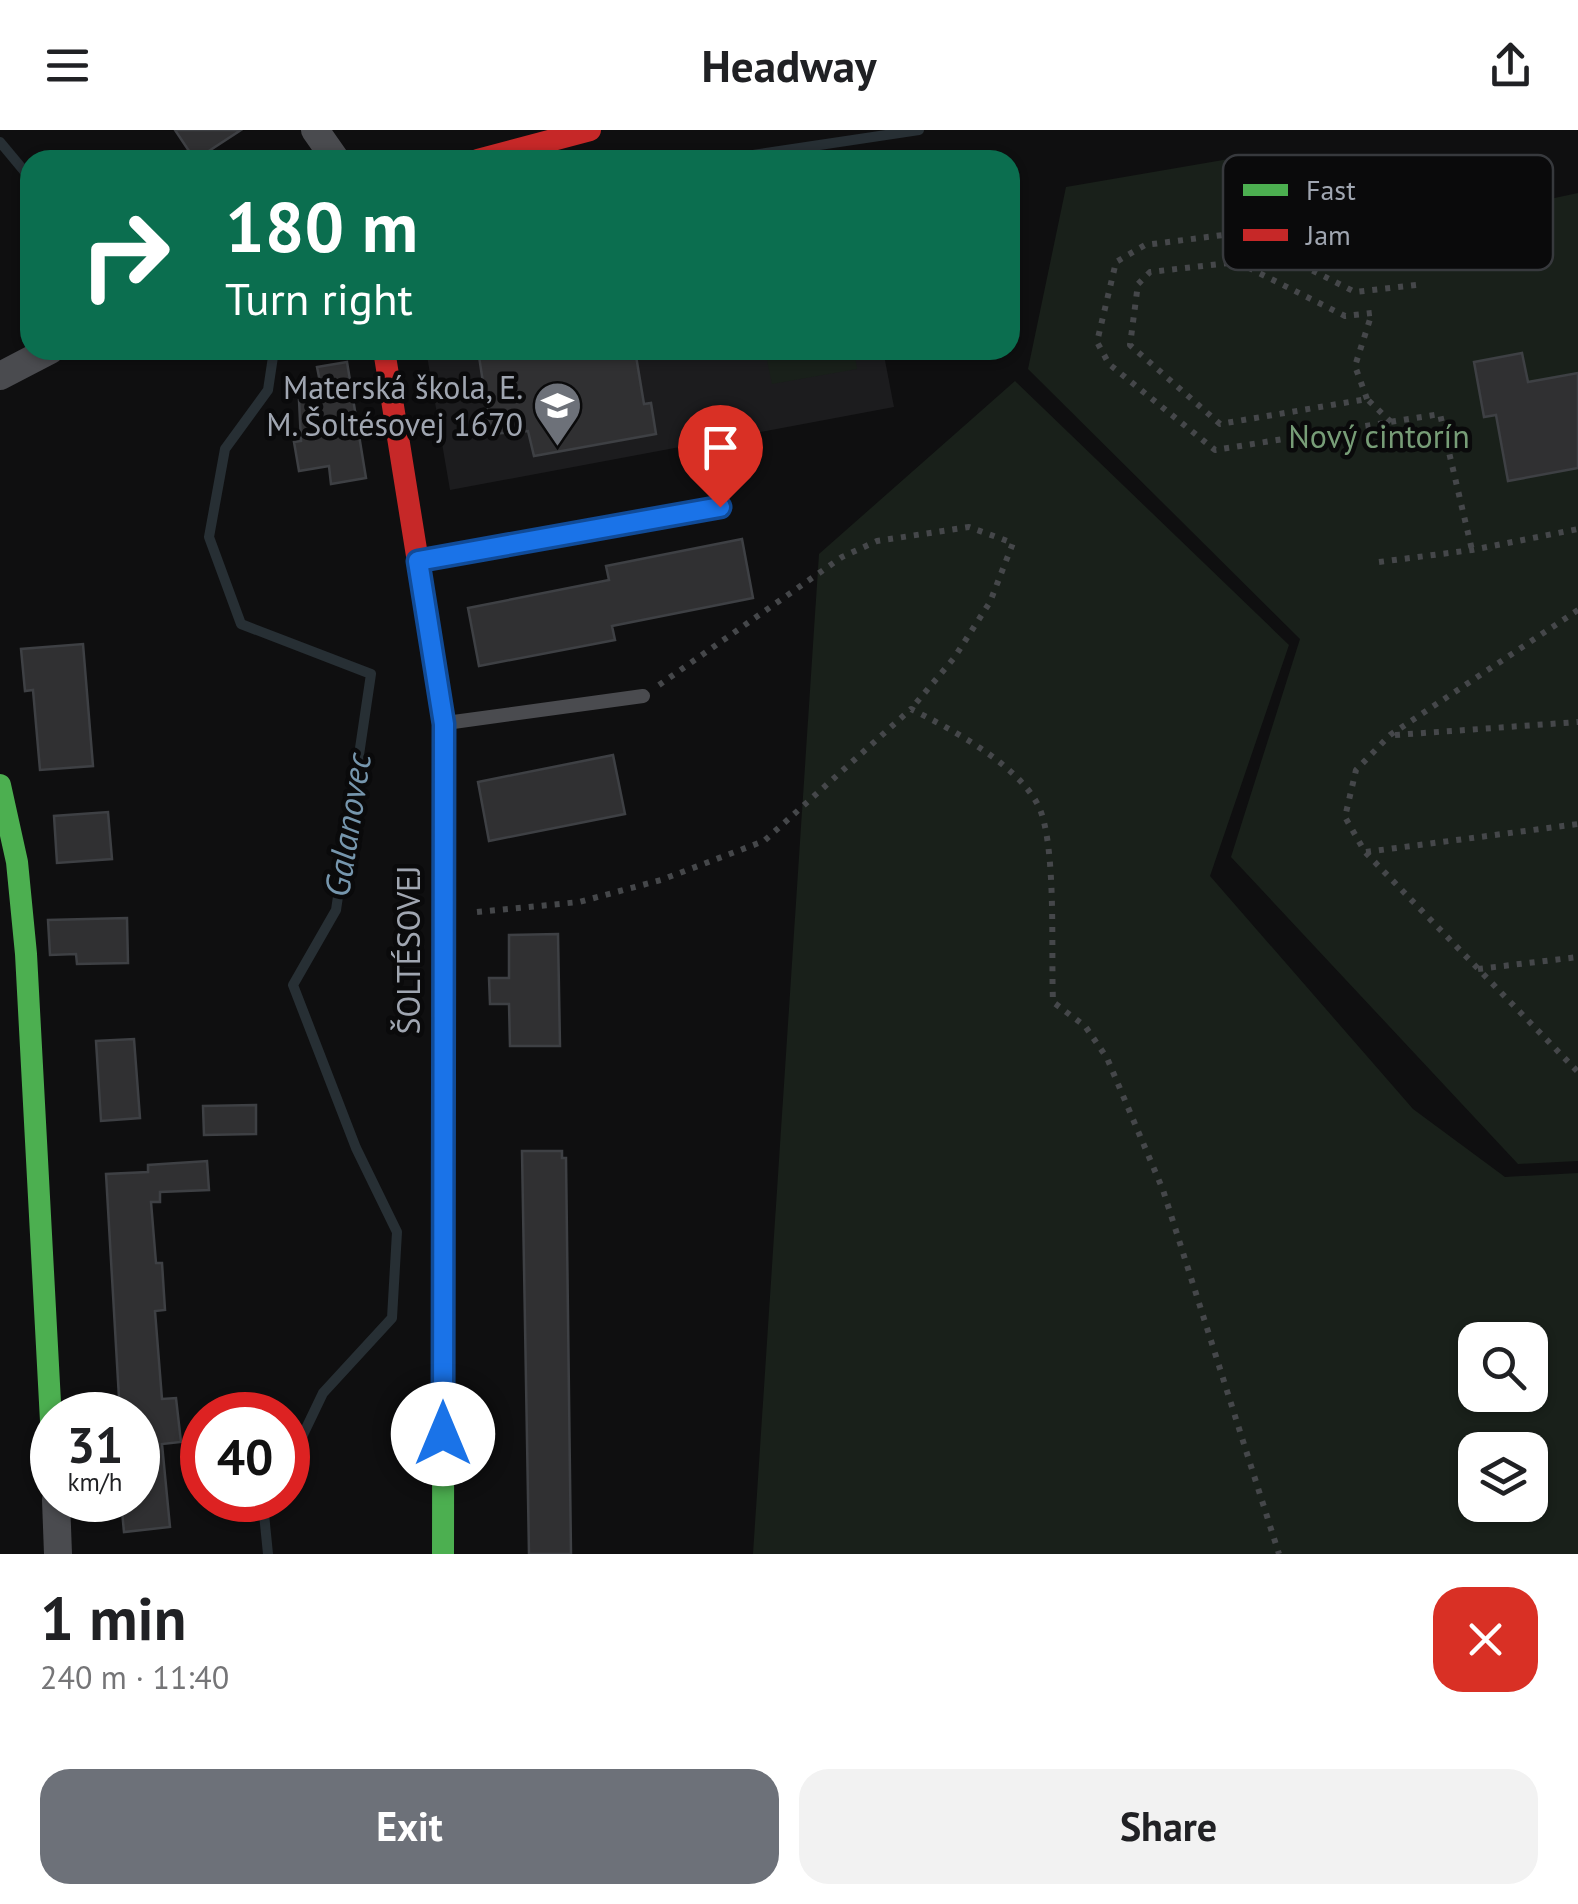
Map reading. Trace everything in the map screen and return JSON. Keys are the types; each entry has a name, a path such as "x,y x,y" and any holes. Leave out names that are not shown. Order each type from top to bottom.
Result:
{"street":[{"path":"515,150 590,130"},
{"path":"0,376 31,360"},
{"name":"ŠOLTÉSOVEJ","path":"386,360 444,724 443,1554"},
{"path":"0,786 32,1040 50,1392"},
{"path":"57,1522 58,1554"}],"lane":[{"path":"418,561 720,507"},
{"path":"444,724 643,696"}],"path":[{"path":"1223,235 1145,245 1116,262 1097,342 1110,364 1215,450 1440,414 1472,550"},
{"path":"1223,264 1150,272 1138,284 1130,345 1220,424 1367,399"},
{"path":"1253,270 1345,316 1372,313 1355,366 1367,399 1391,422"},
{"path":"1312,270 1355,292 1416,285"},
{"path":"444,915 579,902 661,880 764,841 910,710 954,658 990,602 1012,542 969,527 876,541 842,557 643,696"},
{"path":"1379,562 1472,550 1578,529"},
{"path":"1578,610 1390,735 1356,770 1345,818 1365,852 1578,1072"},
{"path":"910,710 960,733 1020,782 1042,812 1053,1002 1084,1026 1107,1058 1163,1190 1279,1554"},
{"path":"1390,735 1578,722"},
{"path":"1365,852 1578,824"},
{"path":"1477,969 1578,956"}],"shaded area":[{"name":"Materská škola, E. M. Šoltésovej 1670","path":"428,360 885,360 894,407 450,490"}],"green space":[{"name":"Nový cintorín","path":"1223,160 1223,270 1553,270 1553,198 1578,193 1578,1161 1518,1164 1231,857 1300,639 1028,369 1066,187"},
{"path":"767,360 856,360 857,369 772,384"},
{"path":"1015,381 1289,645 1210,876 1413,1109 1505,1177 1578,1173 1578,1554 753,1554 819,554"}],"building":[{"path":"175,130 241,130 210,150 188,150"},
{"path":"1522,353 1528,382 1578,373 1578,468 1508,481 1496,415 1484,417 1474,362"},
{"path":"480,360 637,360 644,404 651,403 656,434 534,456 528,431 491,434"},
{"path":"347,362 366,478 331,484 329,466 299,471 294,442 301,441 299,400 323,397 317,367"},
{"path":"742,539 753,598 612,626 615,640 479,666 468,608 609,580 606,566"},
{"path":"83,644 93,766 40,770 33,690 25,691 21,649"},
{"path":"613,755 625,814 489,841 478,782"},
{"path":"108,812 112,859 57,863 54,816"},
{"path":"127,918 128,963 77,964 76,954 50,955 48,920"},
{"path":"558,934 560,1046 510,1046 509,1004 490,1004 489,978 509,978 509,935"},
{"path":"134,1039 140,1118 101,1121 96,1041"},
{"path":"256,1105 256,1134 204,1135 203,1106"},
{"path":"522,1151 562,1151 562,1158 566,1158 571,1554 529,1554"},
{"path":"207,1161 209,1190 160,1192 160,1202 151,1202 156,1263 162,1263 165,1310 155,1311 162,1399 176,1398 180,1442 162,1444 170,1527 124,1532 123,1522 160,1522 160,1392 119,1392 106,1174 148,1172 148,1165"}],"waterway":[{"path":"786,150 919,130"},
{"path":"0,142 20,166"},
{"name":"Galanovec","path":"272,360 268,390 225,449 209,537 241,624 371,674 336,910 293,985 356,1148 397,1232 392,1318 323,1393 310,1420"},
{"name":"Galanovec","path":"265,1522 268,1554"}],"traffic: fast":[{"path":"0,785 17,862 26,954 49,1392"},
{"path":"443,1554 444,873"}],"traffic: jam":[{"path":"515,150 590,130"},
{"path":"386,360 444,724 444,873"}],"place":[{"name":"Materská škola, E. M. Šoltésovej 1670","path":"558,448"}],"route":[{"path":"443,1434 444,724 418,561 720,507"}]}
